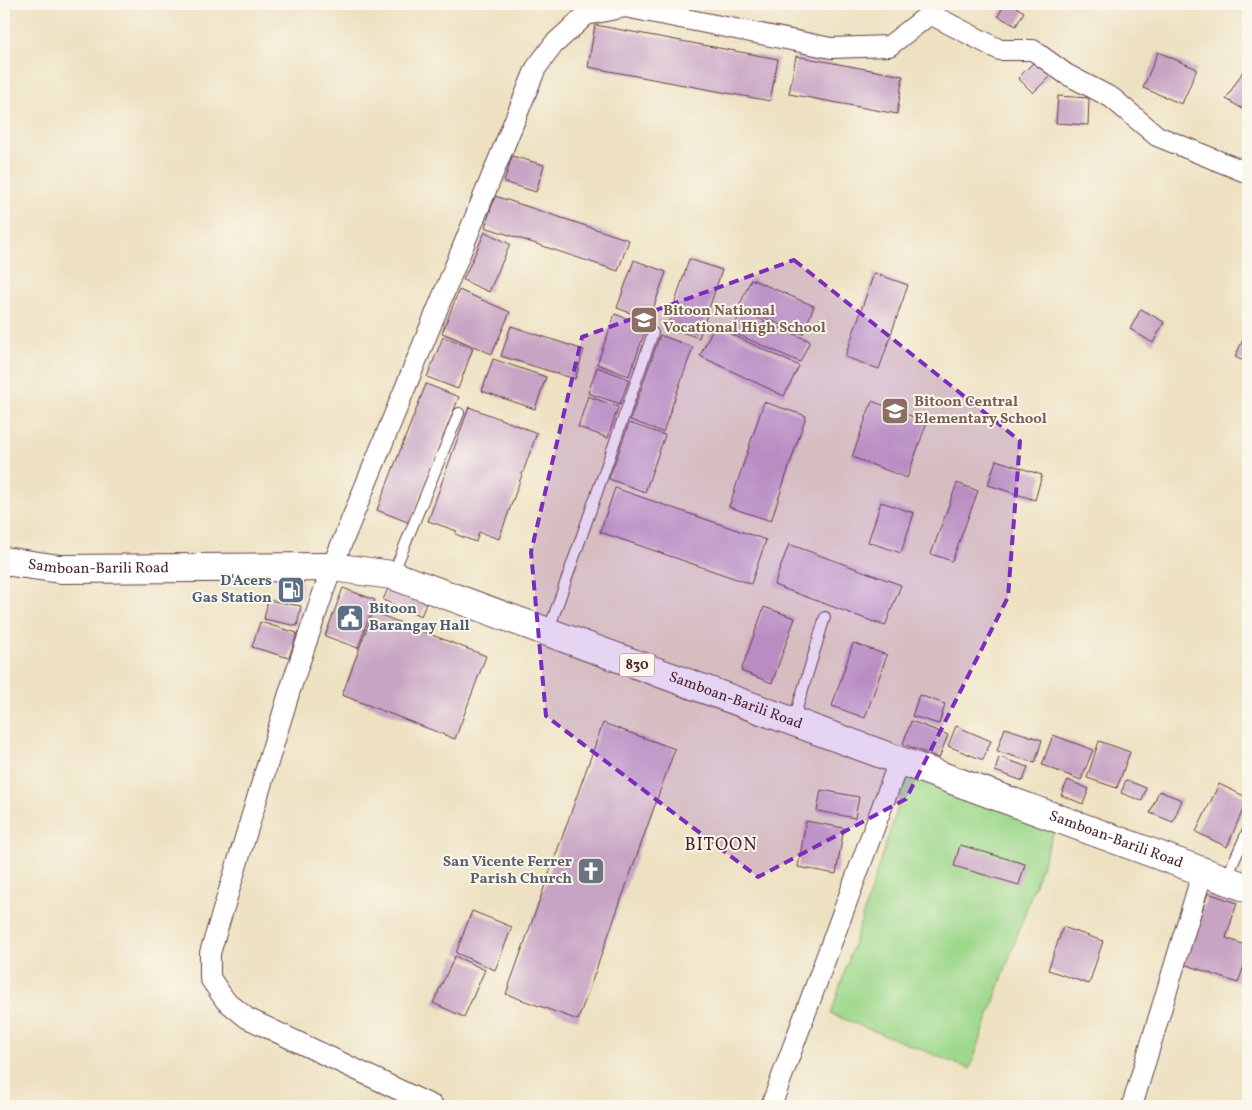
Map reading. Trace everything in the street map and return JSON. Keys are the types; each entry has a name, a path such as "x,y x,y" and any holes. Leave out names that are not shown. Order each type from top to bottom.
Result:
{"highway":[{"name":"Samboan-Barili Road","path":"4,561 60,569 332,567 392,576 1226,880"}],"street":[{"path":"433,1106 247,1018 225,1000 210,978 210,953 290,690 332,567 536,68 554,44 586,15 624,7 831,48 889,46 931,9 1000,50 1033,50 1066,74 1112,98 1158,136 1248,173"},
{"path":"772,1106 898,761"},
{"path":"1132,1106 1226,880"}],"lane":[{"path":"548,633 653,333"},
{"path":"392,576 459,413"},
{"path":"793,722 825,617"},
{"path":"1226,880 1248,830"}],"highlighted area":[{"path":"794,260 1020,441 1008,597 906,799 758,877 546,716 531,552 582,337"}],"green space":[{"path":"908,775 1055,828 970,1069 831,1014"}],"building":[{"path":"1005,4 1011,4 1024,12 1016,26 998,16"},
{"path":"595,25 778,59 770,101 588,67"},
{"path":"1158,52 1197,69 1182,104 1143,88"},
{"path":"796,56 903,76 897,114 789,94"},
{"path":"1035,61 1050,76 1033,93 1018,78"},
{"path":"1248,63 1248,112 1226,99"},
{"path":"1058,96 1089,98 1088,125 1056,123"},
{"path":"512,156 544,165 536,192 504,182"},
{"path":"495,196 629,240 618,271 485,227"},
{"path":"485,232 510,244 489,292 463,280"},
{"path":"689,259 722,270 699,338 667,327"},
{"path":"634,260 666,272 649,320 617,308"},
{"path":"874,273 908,285 879,369 845,357"},
{"path":"751,279 814,306 803,334 739,307"},
{"path":"459,290 510,312 492,354 442,333"},
{"path":"1141,309 1164,322 1153,343 1130,329"},
{"path":"741,311 810,341 800,362 732,332"},
{"path":"615,314 647,326 629,376 597,364"},
{"path":"511,326 584,350 575,379 501,356"},
{"path":"714,326 799,366 784,396 700,356"},
{"path":"1248,329 1248,363 1235,357"},
{"path":"660,335 693,347 663,432 630,420"},
{"path":"443,337 473,348 458,389 427,377"},
{"path":"493,359 546,377 535,409 482,391"},
{"path":"597,367 629,379 620,404 588,393"},
{"path":"426,384 459,397 410,523 377,510"},
{"path":"588,396 618,407 608,438 578,427"},
{"path":"872,401 927,422 907,478 852,457"},
{"path":"764,402 806,416 771,521 729,507"},
{"path":"469,407 537,433 499,539 479,532 476,542 455,534 457,531 428,521"},
{"path":"629,423 665,435 645,492 609,479"},
{"path":"996,460 1042,475 1035,500 988,485"},
{"path":"957,483 978,491 952,561 931,554"},
{"path":"615,488 766,540 751,584 600,532"},
{"path":"881,502 914,513 901,553 868,542"},
{"path":"789,544 901,585 885,626 774,585"},
{"name":"D'Acers Gas Station","path":"279,581 303,582 302,599 278,598"},
{"path":"390,584 428,599 421,616 383,600"},
{"name":"Bitoon Barangay Hall","path":"343,588 375,600 358,648 325,636"},
{"path":"268,600 301,606 297,626 264,619"},
{"path":"764,607 795,618 772,683 741,671"},
{"path":"373,612 486,656 455,739 342,695"},
{"path":"260,622 297,633 289,658 252,647"},
{"path":"853,643 887,655 865,718 832,706"},
{"path":"919,695 945,704 939,724 912,716"},
{"path":"911,721 948,735 939,758 903,744"},
{"name":"San Vicente Ferrer Parish Church","path":"603,723 675,749 578,1020 506,994"},
{"path":"956,726 991,741 983,760 948,746"},
{"path":"1005,728 1042,740 1035,763 997,751"},
{"path":"1053,735 1093,750 1081,780 1042,765"},
{"path":"1099,741 1130,752 1117,788 1087,778"},
{"path":"999,757 1028,767 1023,781 995,771"},
{"path":"1068,780 1089,789 1083,804 1061,795"},
{"path":"1126,780 1146,788 1142,801 1121,793"},
{"path":"1219,784 1248,798 1227,847 1196,832"},
{"path":"821,790 859,797 855,818 817,811"},
{"path":"1159,791 1182,800 1173,822 1150,813"},
{"path":"806,821 844,828 836,874 798,867"},
{"path":"960,845 1025,864 1019,885 954,866"},
{"path":"1208,893 1237,903 1226,938 1248,946 1248,954 1238,983 1184,964"},
{"path":"472,911 512,927 495,970 456,953"},
{"path":"1063,927 1103,941 1089,984 1048,970"},
{"path":"455,956 485,970 464,1017 433,1003"},
{"path":"1248,990 1248,1006 1244,1005"}],"place":[{"name":"Bitoon National Vocational High School","path":"644,320"},
{"name":"Bitoon Central Elementary School","path":"895,411"},
{"name":"D'Acers Gas Station","path":"291,590"},
{"name":"Bitoon Barangay Hall","path":"350,618"},
{"name":"San Vicente Ferrer Parish Church","path":"591,871"}],"district":[{"name":"BITOON","path":"721,845"}]}
